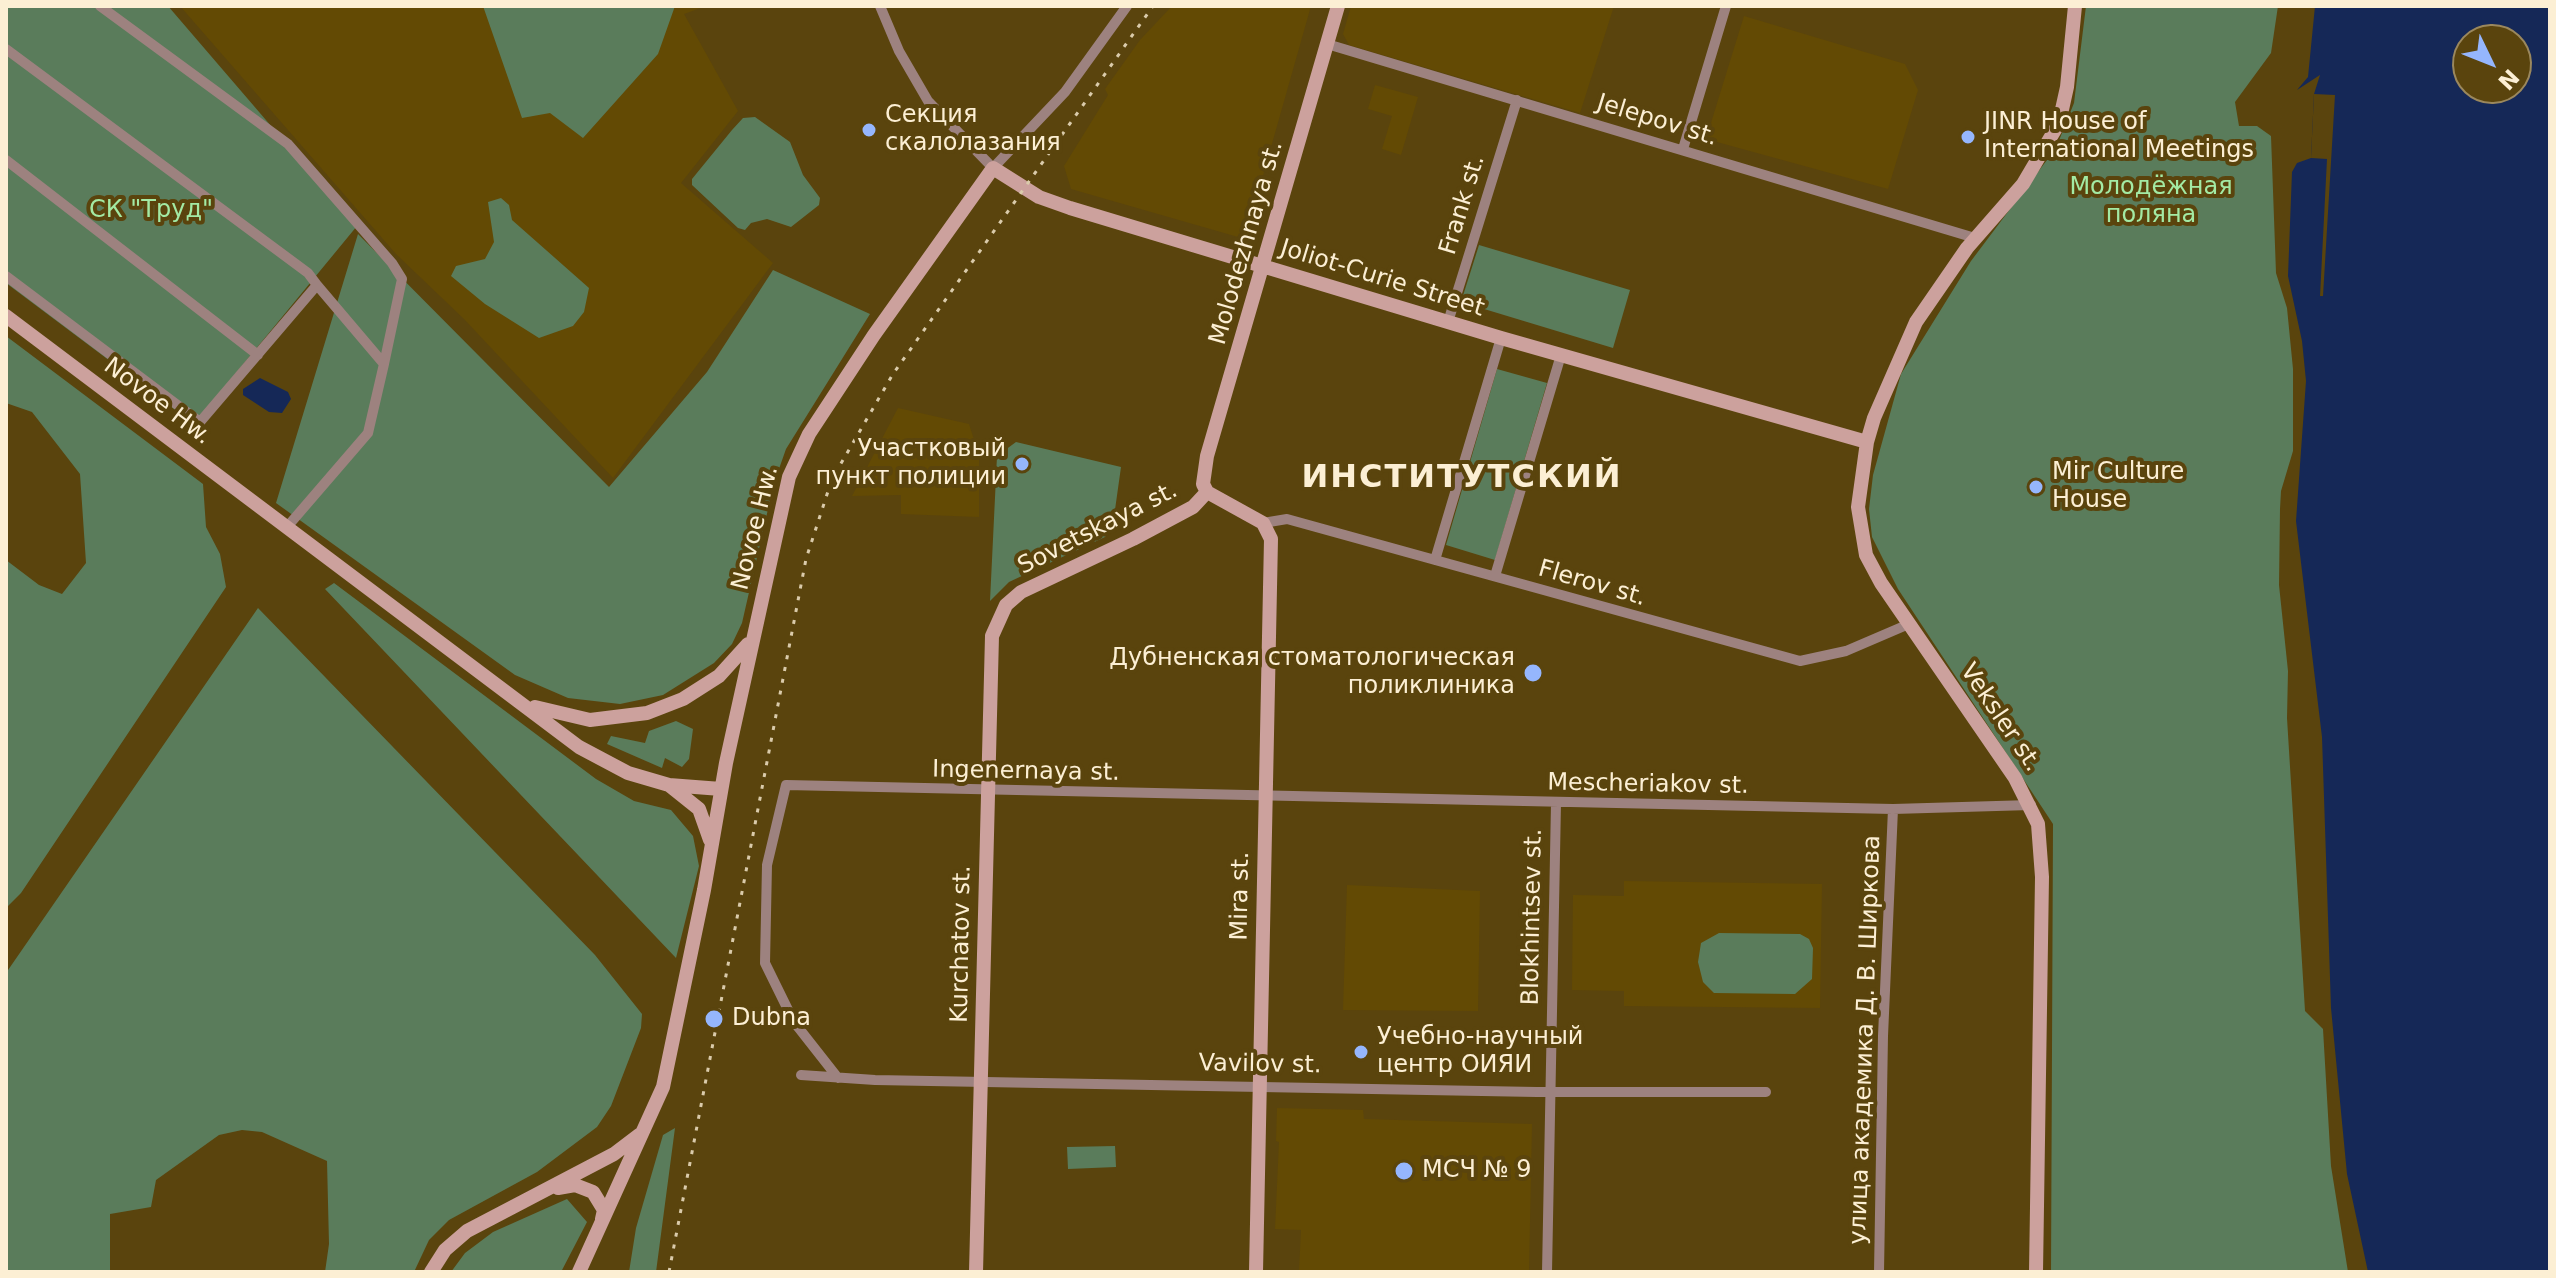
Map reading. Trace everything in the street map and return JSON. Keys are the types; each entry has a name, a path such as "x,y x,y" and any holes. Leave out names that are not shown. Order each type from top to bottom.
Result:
{"main road":[{"name":"Molodezhnaya st.","path":"1207,492 1203,484 1207,456 1338,6"},
{"name":"Veksler st.","path":"2036,1272 2042,877 2038,824 2031,805 1881,583 1859,533 1858,507 1867,442 1886,385 1916,322 1975,238 2023,184 2059,123 2067,87 2075,6"},
{"name":"Joliot-Curie Street","path":"993,168 1039,197 1070,208 1501,338 1867,442"},
{"name":"Novoe Hw.","path":"511,695 541,710 590,720 647,713 683,699 735,662 752,637 783,497 803,446 874,335 993,168"},
{"name":"Novoe Hw.","path":"6,316 579,747 628,773 669,785 721,789"},
{"name":"Sovetskaya st.","path":"998,617 1021,592 1193,507 1207,492 1263,523"},
{"name":"Mira st.","path":"1256,1272 1264,796 1272,556 1269,530 1263,523"},
{"name":"Kurchatov st.","path":"976,1272 988,683 992,636 998,617"},
{"path":"579,1272 663,1087 752,637"},
{"path":"709,683 731,682 741,691"},
{"path":"579,747 576,735 579,727 590,720"},
{"name":"Novoe Hw.","path":"669,785 699,809 712,848"},
{"path":"431,1272 445,1250 467,1231 614,1154 647,1126"},
{"path":"538,1194 562,1187 585,1186 600,1200 604,1210 602,1222"}],"street":[{"path":"100,6 288,144 392,263 402,279 368,433 287,527"},
{"name":"Joliot-Curie Street","path":"880,6 899,51 928,101 993,168"},
{"path":"993,168 1065,92 1127,6"},
{"path":"1683,149 1726,6"},
{"name":"Jelepov st.","path":"1327,44 1975,238"},
{"path":"6,49 308,273 384,364"},
{"name":"Frank st.","path":"1448,322 1517,100"},
{"path":"6,160 258,355"},
{"path":"6,276 200,422 317,285"},
{"path":"1435,560 1501,338"},
{"path":"1495,576 1561,355"},
{"name":"Flerov st.","path":"1263,523 1287,519 1800,661 1846,651 1909,624"},
{"name":"Ingenernaya st.","path":"838,1078 794,1022 765,963 767,865 786,785 1264,796"},
{"name":"Mescheriakov st.","path":"1264,796 1893,809 2031,805"},
{"name":"Blokhintsev st.","path":"1547,1272 1556,803"},
{"name":"улица академика Д. В. Ширкова","path":"1879,1272 1883,1048 1893,809"},
{"name":"Vavilov st.","path":"801,1075 981,1082 1260,1085 1549,1093 1766,1092"}],"shaded area":[{"path":"180,6 706,6 684,14 738,111 681,183 773,263 613,478 464,319 396,254"},
{"path":"1172,6 1311,6 1245,239 1071,189 1064,166 1108,95 1105,89 1140,40"},
{"path":"1351,6 1614,6 1580,113 1349,45 1343,34"},
{"path":"1744,16 1905,64 1918,90 1888,189 1706,139"},
{"path":"1375,85 1418,97 1401,155 1382,149 1392,116 1368,109"},
{"path":"898,408 969,424 979,455 979,517 901,514 901,495 852,496"},
{"path":"1624,881 1822,884 1820,1008 1624,1006 1624,991 1572,990 1573,895 1624,896"},
{"path":"1347,885 1480,891 1478,1011 1343,1010"},
{"name":"МСЧ № 9","path":"1277,1108 1363,1110 1364,1119 1532,1124 1529,1272 1299,1272 1301,1230 1275,1229 1279,1142 1276,1141"}],"green space":[{"name":"СК \"Труд\"","path":"6,6 168,6 357,226 194,424 6,283"},
{"path":"483,6 675,6 658,54 583,138 550,113 522,118"},
{"name":"Молодёжная поляна","path":"2086,6 2278,6 2271,53 2235,102 2239,126 2257,126 2271,136 2276,273 2287,308 2293,369 2293,451 2281,491 2279,585 2288,671 2287,718 2305,1011 2323,1029 2331,1166 2348,1272 2051,1272 2053,824 1898,589 1872,537 1869,509 1873,475 1901,374 1971,261 2056,148 2074,103"},
{"path":"755,117 790,142 803,175 820,198 819,205 791,227 767,219 751,223 745,230 738,228 692,185 692,179 743,118"},
{"path":"501,198 509,205 512,220 589,288 584,312 573,326 539,338 485,304 451,276 456,266 485,259 494,242 488,202"},
{"path":"358,234 609,487 707,372 773,270 870,314 786,449 774,483 742,623 732,644 714,663 663,695 620,704 568,698 515,675 276,503"},
{"path":"1479,245 1630,290 1613,348 1461,302"},
{"path":"6,336 203,484 206,527 220,554 226,587 21,893 6,908 6,560 39,585 62,594 86,563 80,474 32,412 6,403"},
{"path":"1497,369 1547,383 1495,560 1446,545"},
{"path":"1016,442 1121,467 1113,524 1105,537 1009,582 990,601 997,456"},
{"path":"334,583 596,779 634,801 671,810 693,836 699,866 676,958 325,589"},
{"path":"258,608 595,955 642,1014 641,1028 611,1106 597,1127 537,1172 449,1220 429,1240 414,1272 325,1272 329,1244 327,1161 262,1132 242,1130 219,1135 156,1180 151,1207 110,1214 110,1272 6,1272 6,973"},
{"path":"676,721 693,729 689,759 682,767 665,758 662,768 607,744 611,736 645,743 649,731"},
{"path":"1719,933 1800,934 1809,939 1813,948 1812,979 1795,994 1714,993 1703,982 1698,962 1701,943"},
{"path":"675,1128 656,1272 629,1272 636,1228 663,1135"},
{"path":"1115,1146 1116,1167 1068,1169 1067,1147"},
{"path":"567,1199 587,1222 561,1272 451,1272 465,1253 493,1232"}],"water":[{"path":"2315,6 2550,6 2550,1272 2368,1272 2347,1174 2331,1008 2322,737 2296,521 2306,381 2302,341 2288,276 2292,172 2297,163 2311,158 2314,94 2320,75 2297,90 2308,77"},
{"path":"260,378 288,392 291,399 282,413 269,412 243,395 243,389"}],"pier":[{"path":"2314,94 2335,95 2323,296 2320,296 2327,159 2311,158"}],"railway":[{"path":"669,1272 806,559 832,479 893,374 1153,6"}],"place":[{"name":"Секция скалолазания","path":"869,130"},
{"name":"JINR House of International Meetings","path":"1968,137"},
{"name":"Участковый пункт полиции","path":"1022,464"},
{"name":"Mir Culture House","path":"2036,487"},
{"name":"Дубненская стоматологическая поликлиника","path":"1533,673"},
{"name":"Dubna","path":"714,1019"},
{"name":"Учебно-научный центр ОИЯИ","path":"1361,1052"},
{"name":"МСЧ № 9","path":"1404,1171"}],"district":[{"name":"ИНСТИТУТСКИЙ","path":"1462,479"}]}
